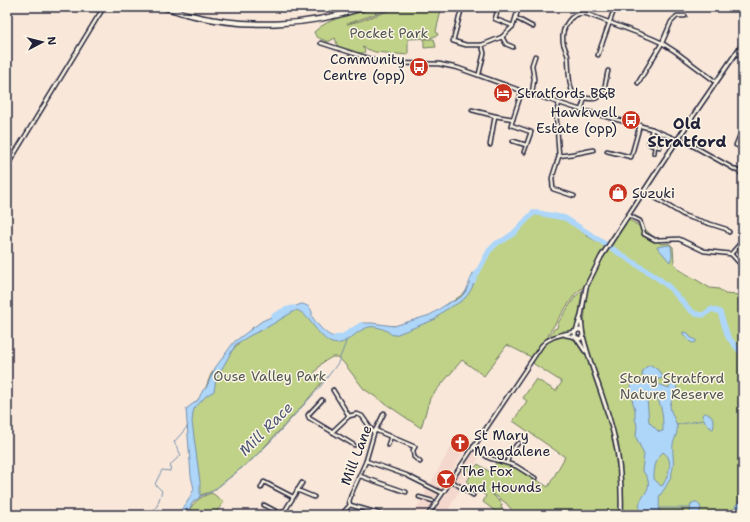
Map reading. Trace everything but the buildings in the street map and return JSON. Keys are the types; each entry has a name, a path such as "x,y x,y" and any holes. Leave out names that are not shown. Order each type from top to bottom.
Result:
{"main road":[{"path":"163,7 185,14 227,22 252,24 305,21 364,7"}],"street":[{"path":"7,166 98,18 102,7"},
{"path":"462,7 453,41 466,45 482,45 502,37 513,26 519,7"},
{"path":"471,7 478,9"},
{"path":"598,55 615,7"},
{"path":"498,9 494,19 513,26"},
{"path":"608,71 603,94 600,97 593,100 574,94 571,89 568,56 564,44 564,32 569,19 577,14 587,14 662,44 676,52 716,82"},
{"path":"638,83 662,44 674,18 677,16 685,16"},
{"path":"516,18 533,27"},
{"path":"502,37 506,44 513,47"},
{"path":"321,43 383,62 439,64 479,74 522,91 581,110 640,125 679,139 743,174"},
{"path":"587,354 576,338 576,331 581,316 586,287 600,257 743,43"},
{"path":"479,74 484,53 482,45"},
{"path":"736,53 743,57"},
{"path":"532,94 534,80 532,65 535,56"},
{"path":"522,91 511,125 530,132 524,152"},
{"path":"581,110 585,98"},
{"path":"559,103 556,113 559,156 552,178 553,189 574,196"},
{"path":"472,110 512,119"},
{"path":"490,145 495,116"},
{"path":"607,152 631,157 640,125"},
{"path":"743,128 736,145 743,148"},
{"path":"652,129 649,143 660,148"},
{"path":"513,140 526,145"},
{"path":"654,153 655,146"},
{"path":"559,156 592,150"},
{"path":"644,191 685,216 726,229 729,232"},
{"path":"628,215 640,221 644,234 655,240 679,239 704,251 731,254 743,267"},
{"path":"731,254 743,240"},
{"path":"581,316 582,331 587,354 603,398 618,455 621,487 621,515"},
{"path":"428,515 450,480 542,345 548,339 579,330 582,331"},
{"path":"564,335 576,338 581,338 583,336"},
{"path":"333,390 337,393 349,416"},
{"path":"322,400 308,415 309,418 354,445"},
{"name":"Mill Lane","path":"349,505 349,501 366,462 375,432 384,413"},
{"path":"332,432 349,416 357,414 362,416 375,432 391,436 415,447 413,450 414,457 420,462"},
{"path":"388,445 391,436"},
{"path":"507,462 510,453 518,443"},
{"path":"473,447 489,458 507,462 535,478"},
{"path":"366,462 406,475 442,493"},
{"path":"360,476 406,492"},
{"path":"261,488 266,478"},
{"path":"450,480 473,494"},
{"path":"264,482 293,497"},
{"path":"264,505 281,514 286,509 302,483"},
{"path":"297,490 314,497"},
{"path":"419,496 433,501"},
{"path":"342,515 349,505 384,515"}],"shaded area":[{"path":"458,434 470,442 425,515 398,515 401,510 409,514 414,513"},
{"path":"473,449 481,455 445,515 433,515"}],"green space":[{"name":"Pocket Park","path":"376,7 395,7 347,24 399,7 442,7 436,31 438,35 430,38 408,39 408,55 375,52 362,47 365,50 364,53 354,52 338,47 335,38 328,42 318,37 314,32 335,19"},
{"path":"424,39 434,39 436,47 424,48"},
{"path":"550,214 568,219 587,236 607,247 626,218 646,230 661,244 669,243 673,247 674,263 680,270 710,288 719,289 725,294 740,295 743,298 743,515 516,515 506,503 490,492 502,504 501,508 509,513 506,515 498,515 499,514 483,502 486,496 467,482 471,474 468,470 469,467 473,470 478,464 490,472 500,457 548,487 565,457 513,421 527,401 523,398 536,379 556,391 562,382 534,364 531,357 507,345 484,376 462,360 430,398 421,428 364,389 343,362 337,357 332,357 322,363 315,372 314,377 317,377 322,382 304,404 254,458 213,491 198,496 187,410 203,395 211,374 252,328 297,307 333,342 338,343 365,325 398,326 434,315 467,291 487,254 534,215","holes":["587,284 584,327 589,358 575,340 564,335 548,339 549,333 575,294"]},
{"path":"581,291 576,328 571,331 563,331 552,336 550,334 557,328 558,323 575,297"},
{"path":"212,493 224,502 214,515 187,515 196,501 203,496"}],"water":[{"path":"671,246 672,256 670,262 657,247"},
{"path":"473,273 477,275 469,293 462,301 445,310 436,319 395,335 380,328 369,327 342,343 332,343 322,336 305,315 296,310 236,344 216,379 214,391 206,396 194,409 192,422 200,482 200,497 193,502 186,515 179,515 194,489 191,476 186,409 198,400 203,390 206,388 215,368 234,342 262,321 301,304 309,307 312,312 312,316 326,332 338,338 351,333 362,323 394,326 430,315 461,297 466,291"},
{"path":"683,332 688,333 690,337 696,340 696,342 693,343 689,341"},
{"path":"651,365 663,376 661,379 655,379 655,383 669,388 671,384 674,383 677,388 677,395 672,400 670,405 677,426 677,433 673,444 673,469 668,482 659,497 659,509 661,515 642,515 640,508 640,503 648,484 647,478 642,470 644,455 636,437 637,425 631,395 631,384 651,382 652,378 642,376 646,367","holes":["657,398 662,410 663,418 663,431 659,432 649,422 647,399","663,452 667,455 670,463 665,481 661,486 654,479 654,475 657,461"]},
{"path":"704,413 713,418 713,429 704,419 702,415"},
{"path":"743,496 743,504 738,515 732,515 736,505"},
{"path":"697,502 701,509 698,515 692,515 690,511 691,504"}],"waterway":[{"path":"473,281 489,251 497,243 514,233 533,213 565,218 659,279 669,287 690,310 696,314 703,315 712,309 720,312 728,337 743,355"},
{"path":"274,316 285,310 294,308"},
{"path":"335,338 342,337 361,325"},
{"name":"Mill Race","path":"199,497 213,491 254,458 271,441 320,387 338,363 346,340"},
{"path":"676,425 703,420"},
{"path":"152,515 162,491 155,484 162,470 170,471 171,464 181,455 174,442 188,426"},
{"path":"660,508 690,508"}],"place":[{"name":"Community Centre (opp)","path":"419,67"},
{"name":"Stratfords B&B","path":"503,93"},
{"name":"Hawkwell Estate (opp)","path":"631,120"},
{"name":"Suzuki","path":"618,193"},
{"name":"St Mary Magdalene","path":"460,443"},
{"name":"The Fox and Hounds","path":"446,479"}],"district":[{"name":"Old Stratford","path":"687,132"}],"park label":[{"name":"Ouse Valley Park","path":"270,376"},
{"name":"Stony Stratford Nature Reserve","path":"672,386"}]}
